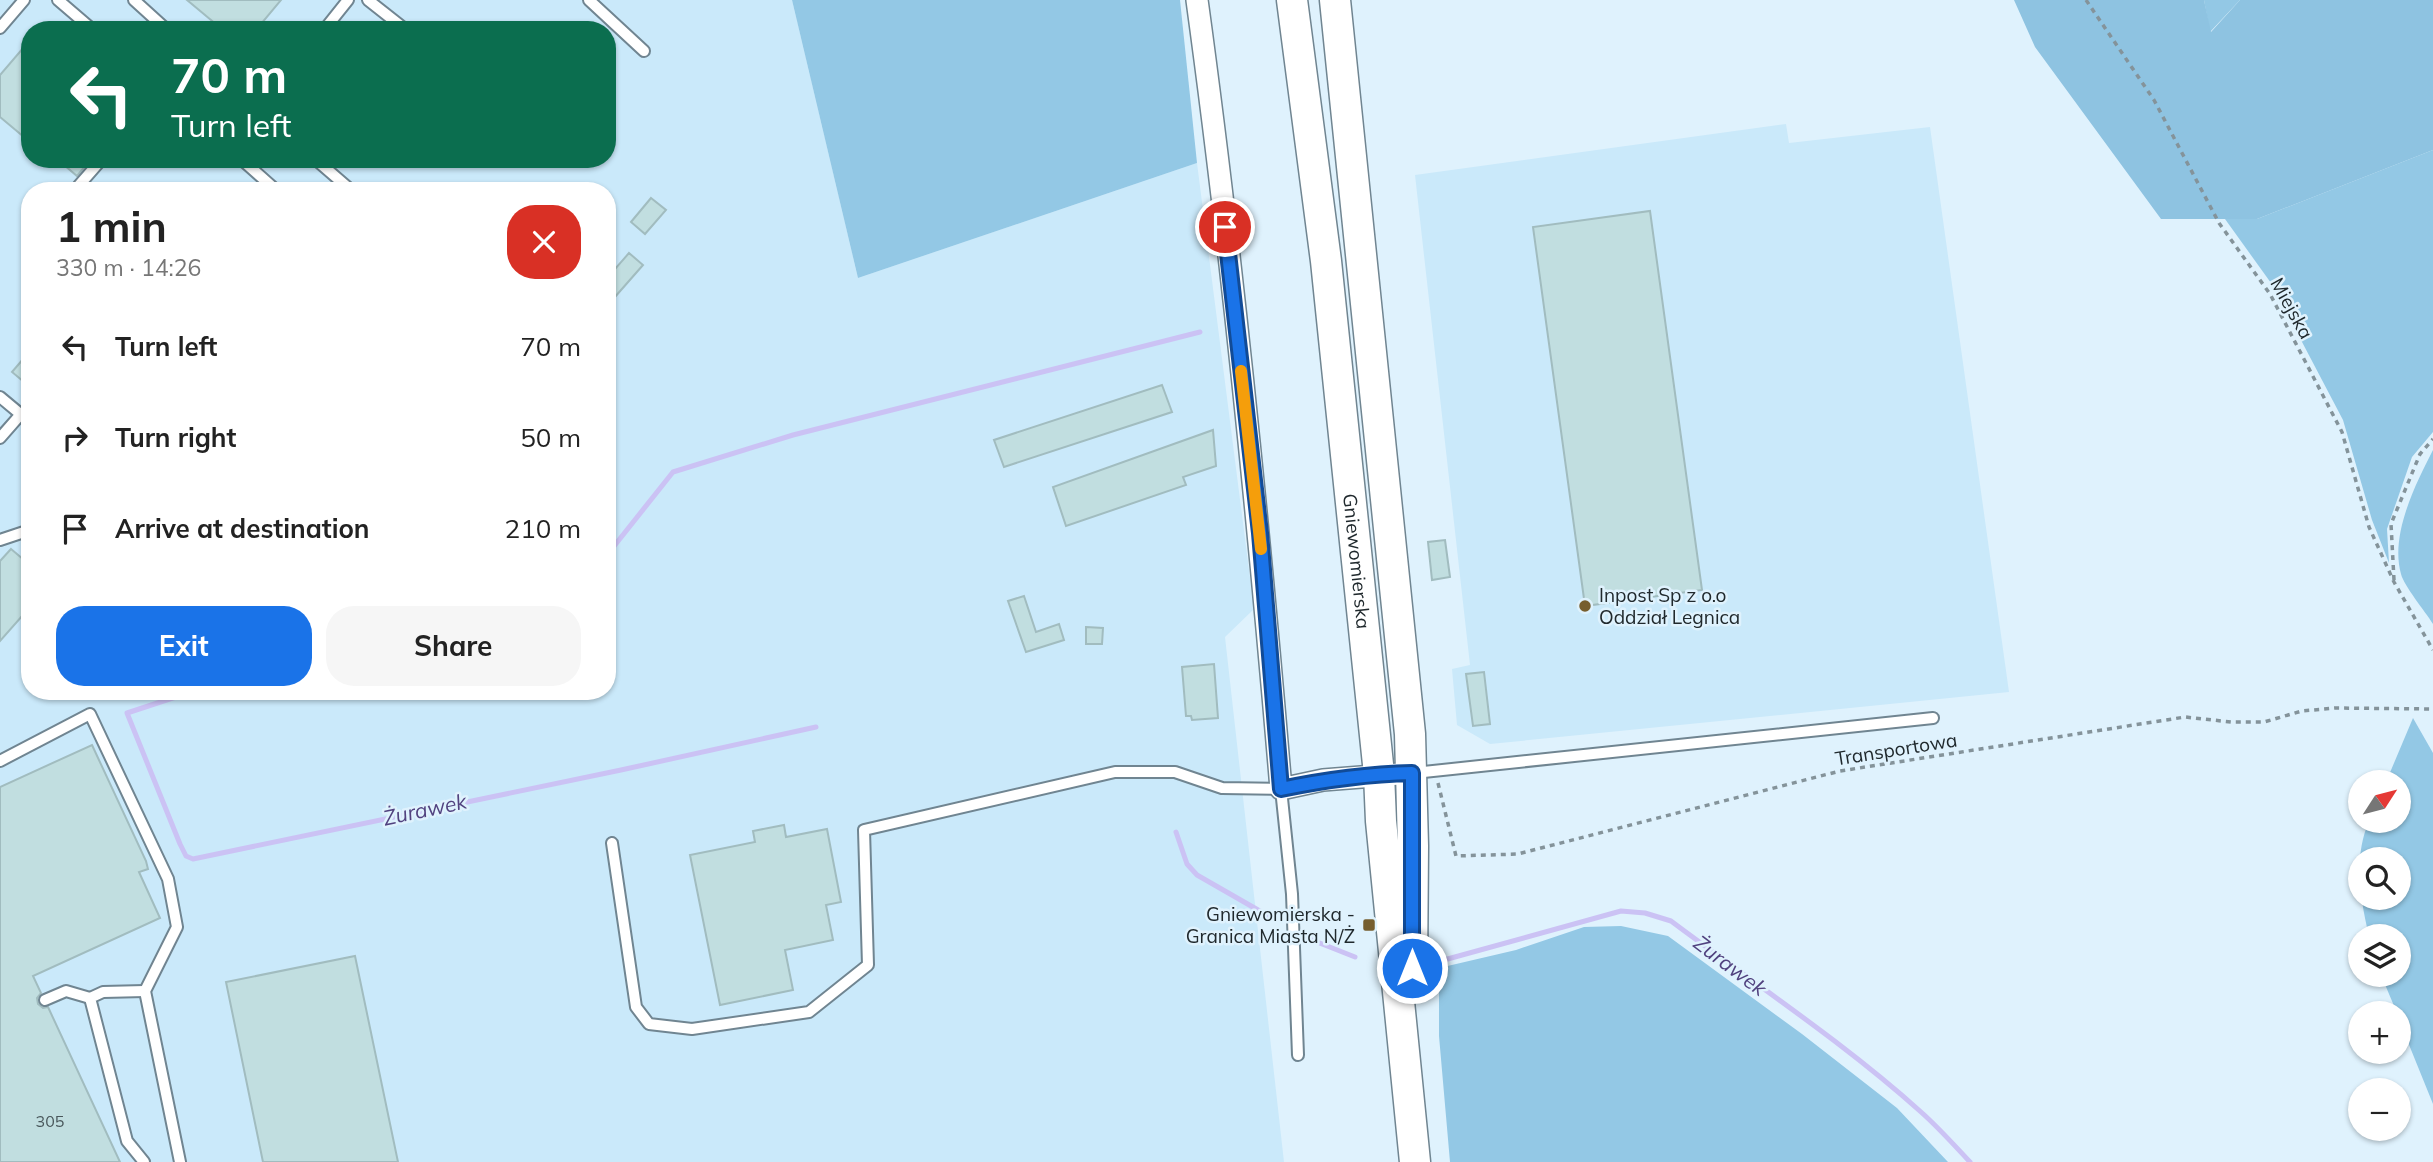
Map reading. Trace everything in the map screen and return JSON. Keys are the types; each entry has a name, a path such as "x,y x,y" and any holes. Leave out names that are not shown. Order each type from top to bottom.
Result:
{"street":[{"path":"1197,0 1260,533 1281,789 1323,780 1424,772"},
{"name":"Gniewomierska","path":"1292,0 1326,261 1379,774 1381,821 1415,1162"},
{"name":"Gniewomierska","path":"1335,0 1424,772 1411,1125"}],"lane":[{"path":"0,28 24,0"},
{"path":"58,0 82,21"},
{"path":"134,0 157,21"},
{"path":"331,21 348,0"},
{"path":"369,0 395,21"},
{"path":"589,0 612,21"},
{"path":"616,25 644,51"},
{"path":"83,182 94,168"},
{"path":"251,168 267,182"},
{"path":"325,168 342,182"},
{"path":"0,397 21,415"},
{"path":"0,438 21,421"},
{"path":"0,540 21,533"},
{"path":"0,761 90,714 168,879 177,927 145,991 180,1162"},
{"path":"1424,772 1933,718"},
{"path":"612,843 636,1007 649,1024 691,1029 809,1012 868,965 864,830 1115,772 1175,772 1222,788 1281,789 1292,894 1298,1055"},
{"path":"45,1000 66,991 90,998 103,992 145,991"},
{"path":"90,998 127,1141 144,1162"}],"path":[{"name":"Miejska","path":"2086,0 2154,100 2219,223 2276,305 2342,432 2369,527 2394,582 2433,650"},
{"path":"2394,582 2391,524 2420,454 2433,439"},
{"name":"Transportowa","path":"1424,772 1456,856 1518,854 1840,771 2185,717 2264,722 2302,711 2334,708 2433,709"}],"shaded area":[{"path":"0,0 792,0 858,278 1197,163 1254,609 1225,637 1284,1162 0,1162"},
{"path":"792,0 1180,0 1197,163 858,278"},
{"path":"2014,0 2204,0 2211,32 2240,0 2433,0 2433,150 2257,219 2161,219 2035,47"},
{"path":"2204,0 2240,0 2210,32"},
{"path":"1786,124 1789,143 1930,127 2009,692 1490,744 1457,725 1452,669 1470,665 1415,175"},
{"path":"2433,150 2433,432 2412,457 2387,529 2389,563 2372,520 2343,420 2271,283 2225,219 2257,219"},
{"path":"2433,450 2433,624 2403,579 2398,559 2406,510"},
{"path":"2413,718 2433,753 2433,1104 2411,1050 2411,1001 2392,1001 2386,987 2411,987 2411,924 2367,924 2364,910 2411,910 2411,847 2362,847 2364,835 2412,833 2412,770 2391,770"},
{"path":"1621,926 1668,936 1802,1034 1897,1108 1948,1162 1450,1162 1439,1036 1439,968 1516,950 1584,927"}],"building":[{"path":"187,0 281,0 264,21 212,21"},
{"path":"21,50 21,134 0,117 0,75"},
{"path":"68,168 84,168 77,176"},
{"path":"651,198 666,210 645,234 631,222"},
{"path":"1650,211 1702,590 1585,606 1533,227"},
{"path":"629,253 643,265 616,296 616,268"},
{"path":"21,362 21,380 12,372"},
{"path":"1162,385 1172,412 1004,467 994,440"},
{"path":"1213,430 1216,466 1183,477 1186,485 1066,526 1053,487"},
{"path":"1445,540 1450,577 1432,580 1428,542"},
{"path":"11,549 21,557 21,617 0,641 0,561"},
{"path":"1024,596 1036,632 1059,624 1064,640 1026,652 1008,601"},
{"path":"1086,627 1103,628 1102,644 1086,644"},
{"path":"1214,664 1218,718 1192,720 1191,716 1186,716 1182,667"},
{"path":"1484,672 1490,724 1473,726 1466,674"},
{"path":"92,745 146,861 148,869 139,872 160,918 33,976 41,993 37,998 38,1004 43,1008 48,1007 120,1162 0,1162 0,787"},
{"path":"784,825 786,837 827,829 841,902 826,905 833,940 785,950 793,990 720,1005 690,855 755,842 753,831"},
{"path":"355,956 398,1162 263,1162 226,982"}],"waterway":[{"path":"616,544 673,472 793,435 1200,332"},
{"name":"Żurawek","path":"167,700 127,713 180,844 186,856 193,859 816,727"},
{"name":"Żurawek","path":"1176,832 1187,864 1197,875 1272,918"},
{"name":"Żurawek","path":"1444,960 1621,911 1645,913 1671,921 1861,1061 1928,1118 1970,1162"},
{"name":"Żurawek","path":"1307,938 1355,957"}],"slow traffic":[{"path":"1241,371 1261,549"}],"place":[{"name":"Inpost Sp z o.o Oddział Legnica","path":"1585,606"},
{"name":"Gniewomierska - Granica Miasta N/Ż","path":"1369,925"}],"route":[{"path":"1225,227 1260,533 1281,789 1323,780 1412,773 1412,968"}]}
